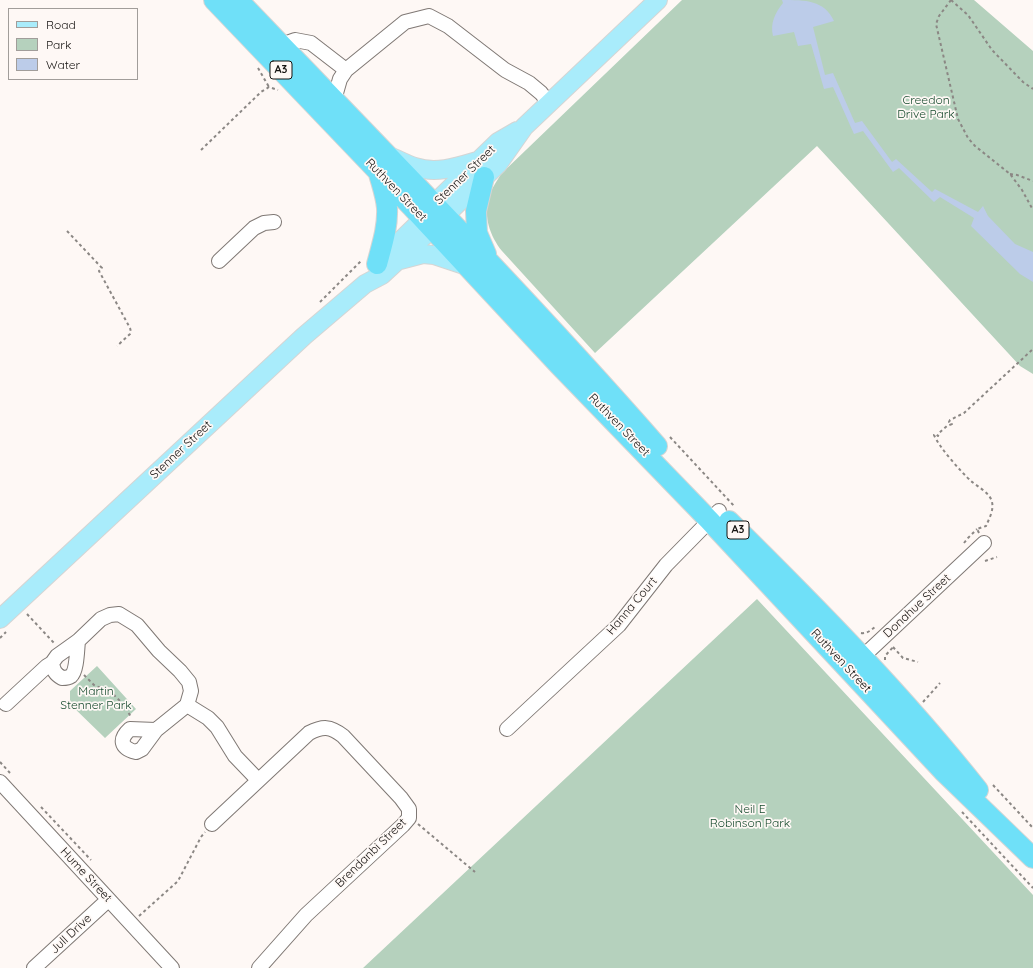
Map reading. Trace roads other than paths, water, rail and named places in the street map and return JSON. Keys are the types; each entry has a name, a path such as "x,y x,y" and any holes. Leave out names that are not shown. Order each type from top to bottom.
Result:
{"highway":[{"name":"Ruthven Street","path":"214,0 379,174 489,263 628,413 664,455 721,513 856,663 943,771 1029,854"},
{"name":"Ruthven Street","path":"238,0 386,154 467,266 559,365 721,513"},
{"path":"482,169 476,211 477,233 489,263"},
{"path":"379,174 387,206 385,234 380,260"}],"main road":[{"name":"Stenner Street","path":"0,619 257,379 304,336 365,284 372,268 380,260 433,217 482,169 498,164 524,127 658,0"},
{"path":"386,154 416,168 438,170 482,169"},
{"path":"380,260 423,254 434,255 467,266"}],"street":[{"path":"334,100 340,79 346,70 405,22 429,16 448,26 505,70 529,83 541,93 549,103"},
{"path":"281,45 295,40 311,43 346,70"},
{"path":"219,261 254,228 264,223 274,222"},
{"name":"Hanna Court","path":"507,729 619,625 666,565 721,513"},
{"name":"Donahue Street","path":"856,663 984,543"},
{"path":"6,704 52,663 57,656 78,641 101,619 110,615 119,614 137,624 158,651 180,671 189,682 191,691 187,704 156,730 142,748 136,752 130,750 125,747 122,741 123,735 130,729 136,728 156,730"},
{"path":"52,663 56,674 62,678 68,677 72,674 75,670 78,641"},
{"path":"187,704 208,718 217,727 235,756 258,780"},
{"name":"Brendanbi Street","path":"212,824 309,733 318,728 327,728 336,731 343,736 401,798 409,809 409,818 403,825 306,915 259,968"},
{"name":"Hume Street","path":"5,778 108,900 172,968"},
{"name":"Jull Drive","path":"34,968 108,900"}],"water":[{"path":"782,0 799,0 813,3 819,5 830,14 834,21 813,27 825,75 833,73 855,123 862,121 892,162 896,159 932,192 935,189 978,212 983,206 988,216 1015,244 1033,252 1033,282 1020,274 971,226 974,218 940,197 934,202 899,168 893,172 863,131 854,134 833,87 824,89 811,44 798,46 794,32 773,36 773,22 783,3"}],"park label":[{"name":"Creedon Drive Park","path":"926,107"},
{"name":"Martin Stenner Park","path":"96,698"},
{"name":"Neil E Robinson Park","path":"750,816"}]}
